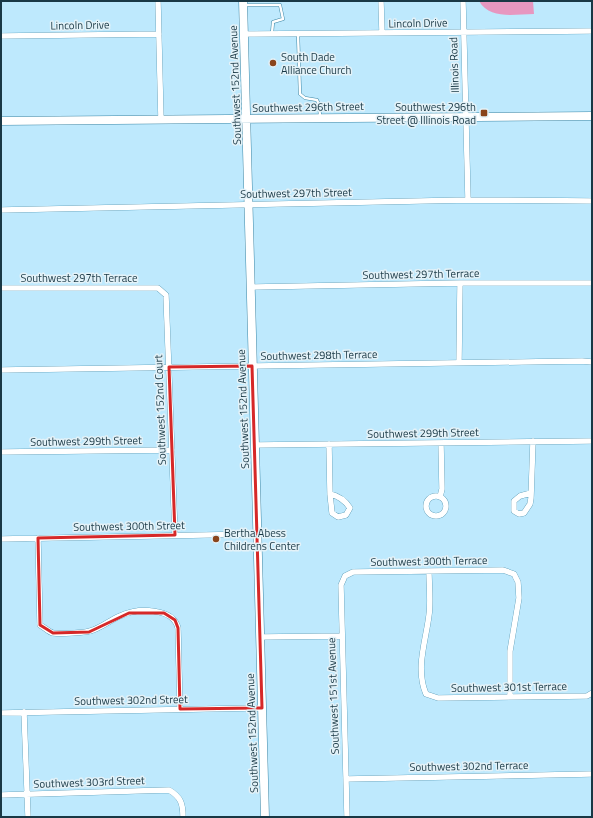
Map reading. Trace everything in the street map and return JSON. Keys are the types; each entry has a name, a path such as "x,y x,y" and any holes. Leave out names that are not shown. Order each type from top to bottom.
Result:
{"street":[{"path":"158,1 161,120"},
{"path":"381,1 382,33"},
{"name":"Illinois Road","path":"462,1 468,200"},
{"name":"Southwest 152nd Avenue","path":"244,3 252,366 265,817"},
{"name":"Lincoln Drive","path":"244,34 592,31"},
{"name":"Lincoln Drive","path":"1,36 159,34"},
{"name":"Southwest 296th Street","path":"1,121 592,116"},
{"name":"Southwest 297th Street","path":"1,210 468,200 592,201"},
{"path":"459,362 460,283"},
{"name":"Southwest 297th Terrace","path":"250,287 460,283 592,283"},
{"name":"Southwest 297th Terrace","path":"1,288 158,288"},
{"name":"Southwest 152nd Court","path":"158,288 166,295 175,535"},
{"name":"Southwest 298th Terrace","path":"1,370 459,362 591,362"},
{"path":"531,493 533,441"},
{"name":"Southwest 299th Street","path":"255,445 592,441"},
{"path":"440,497 442,488 441,443"},
{"path":"329,444 330,494"},
{"name":"Southwest 299th Street","path":"1,452 172,450"},
{"name":"Southwest 300th Street","path":"1,539 257,534"},
{"path":"38,538 40,625 53,633 89,632 129,613 158,612 172,617 178,628 180,710"},
{"name":"Southwest 300th Terrace","path":"345,576 352,572 503,570 514,574 518,582 519,598 510,651 510,697"},
{"name":"Southwest 301st Terrace","path":"429,571 429,614 422,644 421,683 426,694 438,698 587,696 592,693"},
{"name":"Southwest 151st Avenue","path":"345,576 341,585 347,817"},
{"path":"260,637 342,636"},
{"name":"Southwest 302nd Street","path":"1,713 262,708"},
{"path":"24,712 28,817"},
{"name":"Southwest 302nd Terrace","path":"346,779 592,774"},
{"name":"Southwest 303rd Street","path":"1,794 169,790 177,795 183,805 183,817"}],"lane":[{"path":"244,3 280,5 283,19 273,22 272,34"},
{"path":"298,34 300,94 305,98 317,100 320,118"}],"highlighted area":[{"path":"252,366 262,708 180,709 178,628 175,620 164,613 129,613 89,632 53,633 40,625 38,538 175,535 169,367"}],"shaded area":[{"path":"479,1 533,1 534,14 503,15 489,11"}],"place":[{"name":"South Dade Alliance Church","path":"273,63"},
{"name":"Southwest 296th Street @ Illinois Road","path":"484,113"},
{"name":"Bertha Abess Childrens Center","path":"216,539"}]}
